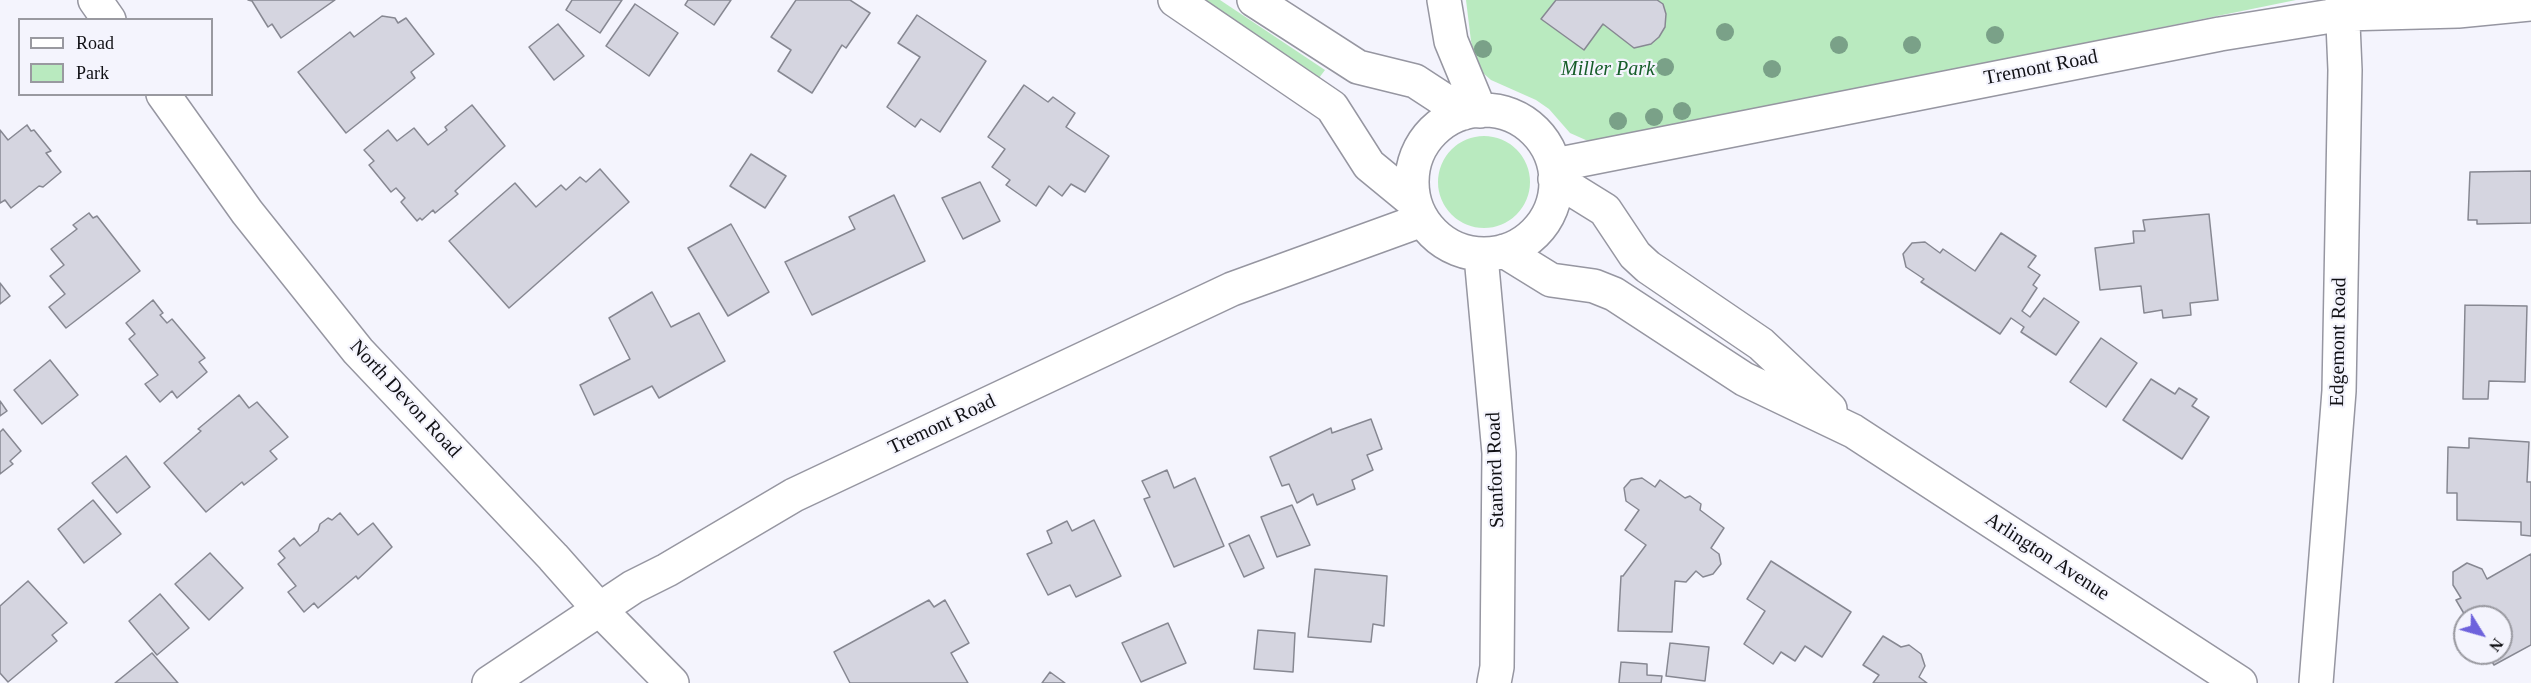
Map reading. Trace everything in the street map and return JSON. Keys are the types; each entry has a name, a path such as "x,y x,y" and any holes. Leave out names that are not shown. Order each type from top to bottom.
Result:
{"street":[{"path":"95,0 108,18"},
{"path":"1174,0 1332,107 1369,165 1418,211 1438,238 1458,250 1493,254 1525,241 1542,224 1552,203 1555,172 1541,139 1526,124 1507,114 1472,112 1448,119 1422,145 1414,163 1412,182 1418,211"},
{"path":"1254,0 1358,67 1415,81 1472,112"},
{"path":"1444,0 1451,41 1472,112"},
{"name":"Tremont Road","path":"1555,172 2343,7 2458,11 2531,4"},
{"name":"Edgemont Road","path":"2316,683 2339,391 2345,70 2343,7"},
{"name":"North Devon Road","path":"164,96 247,212 358,351 546,549 599,609 672,683"},
{"name":"Arlington Avenue","path":"1555,172 1605,210 1635,255 1648,267 1761,344 1853,431"},
{"name":"Tremont Road","path":"489,683 599,609 794,495 1232,289 1418,211"},
{"name":"Arlington Avenue","path":"1493,254 1551,280 1594,286 1614,294 1744,379 1853,431 2240,683"},
{"name":"Stanford Road","path":"1493,254 1498,453 1497,667 1494,683"}],"green space":[{"path":"1201,0 1220,0 1325,70 1319,78"},
{"name":"Miller Park","path":"1466,0 2296,0 1608,140 1588,141 1570,133 1549,109 1536,100 1491,80 1483,73 1475,57 1471,41"},
{"path":"1484,136 1502,140 1517,149 1526,164 1530,182 1526,200 1517,215 1502,224 1484,228 1466,224 1451,215 1442,200 1438,182 1442,164 1451,149 1466,140"}],"building":[{"path":"248,0 335,0 281,38 272,24 268,27 252,1"},
{"path":"572,0 622,0 600,33 566,10"},
{"path":"688,0 731,0 714,25 685,5"},
{"path":"796,0 850,0 870,13 846,48 842,45 812,93 778,71 791,50 771,37"},
{"path":"1556,0 1657,0 1663,4 1666,14 1665,27 1651,44 1634,48 1603,24 1584,50 1541,19"},
{"path":"635,4 678,33 649,76 606,46"},
{"path":"917,15 986,61 940,132 921,119 915,127 887,107 920,57 898,43"},
{"path":"382,16 395,18 398,23 406,18 434,54 411,72 415,78 346,133 298,72 350,32 354,37"},
{"path":"558,24 584,56 554,80 529,47"},
{"path":"1024,85 1048,102 1053,97 1075,113 1066,127 1109,156 1085,192 1071,184 1062,196 1049,186 1036,206 1006,185 1010,180 992,167 1005,149 988,137"},
{"path":"472,105 505,146 455,191 458,194 435,213 433,210 422,220 420,218 417,221 401,202 405,198 396,188 391,192 369,165 374,161 364,150 388,130 397,141 414,128 428,145 447,130 445,127"},
{"path":"27,125 51,151 46,153 61,172 11,208 5,200 0,203 0,130 8,140"},
{"path":"751,154 786,176 765,208 730,186"},
{"path":"600,169 629,202 509,308 449,241 515,183 536,207 561,185 566,190 580,177 586,182"},
{"path":"2531,171 2531,223 2477,224 2477,220 2468,220 2470,172"},
{"path":"980,182 1000,221 963,239 942,198"},
{"path":"894,195 925,261 812,315 785,262 855,229 849,217"},
{"path":"89,213 93,218 97,216 140,271 66,328 49,307 65,294 50,276 64,265 51,249 77,229 73,225"},
{"path":"2209,214 2218,300 2190,303 2191,315 2163,318 2162,310 2144,313 2141,286 2100,290 2095,248 2134,243 2133,231 2145,231 2143,220"},
{"path":"731,224 769,292 728,316 688,248"},
{"path":"2001,233 2036,256 2028,267 2040,275 2033,285 2037,288 2022,311 2030,317 2044,298 2079,322 2056,355 2021,332 2024,327 2011,318 2000,334 1921,282 1924,279 1906,267 1903,254 1912,243 1925,242 1940,253 1943,249 1975,271"},
{"path":"0,283 10,296 0,304"},
{"path":"652,292 671,327 699,313 725,361 659,398 652,386 594,415 580,385 630,359 609,318"},
{"path":"153,300 163,313 160,315 167,323 172,319 205,358 199,362 207,372 177,398 172,391 160,402 145,384 158,375 129,339 135,334 126,323"},
{"path":"2465,305 2527,306 2525,382 2489,381 2488,399 2463,399"},
{"path":"2101,338 2137,363 2106,407 2070,382"},
{"path":"50,360 78,395 42,424 14,390"},
{"path":"2151,379 2175,394 2179,388 2197,399 2192,406 2209,417 2182,459 2123,420"},
{"path":"239,395 249,408 257,402 288,437 270,451 277,459 244,485 242,482 206,512 164,463 201,431 198,429"},
{"path":"0,401 7,411 0,416"},
{"path":"1371,419 1382,449 1367,455 1373,470 1352,480 1355,489 1317,505 1313,494 1297,503 1289,484 1282,486 1270,457 1331,428 1332,433"},
{"path":"3,429 21,451 10,461 13,464 0,474 0,432"},
{"path":"2469,438 2529,442 2527,482 2531,482 2531,536 2521,535 2521,522 2457,520 2457,493 2447,493 2448,447 2469,448"},
{"path":"126,456 150,487 117,513 92,483"},
{"path":"1167,470 1174,488 1195,478 1224,546 1174,567 1144,499 1150,497 1142,481"},
{"path":"1642,478 1655,487 1660,480 1685,498 1690,496 1701,504 1700,510 1724,528 1711,548 1719,554 1721,564 1713,574 1703,577 1696,571 1686,582 1675,581 1672,632 1618,631 1621,576 1646,545 1625,530 1639,510 1626,501 1624,488 1631,480"},
{"path":"93,500 121,534 84,563 58,529"},
{"path":"1292,505 1310,545 1277,557 1261,517"},
{"path":"340,513 358,535 373,523 392,547 358,579 356,576 318,608 314,603 304,612 288,592 296,586 278,564 285,558 279,551 294,538 300,546 318,531 320,524 328,518 332,520"},
{"path":"1094,520 1121,576 1076,597 1070,585 1048,595 1027,554 1052,543 1047,531 1067,521 1072,531"},
{"path":"1249,535 1264,568 1244,577 1229,544"},
{"path":"210,553 243,588 209,620 175,584"},
{"path":"2531,554 2531,645 2513,655 2513,605 2459,605 2456,600 2461,598 2453,585 2453,572 2467,563 2482,569 2487,579"},
{"path":"1771,561 1851,612 1822,657 1805,646 1795,661 1781,652 1773,664 1744,644 1765,611 1747,599"},
{"path":"1315,569 1387,576 1384,626 1373,624 1371,642 1308,637"},
{"path":"28,581 67,623 52,635 57,641 8,682 0,673 0,606"},
{"path":"160,594 189,628 157,655 129,621"},
{"path":"929,600 934,607 945,600 969,643 951,653 968,683 850,683 834,652"},
{"path":"1168,623 1186,663 1141,682 1122,643"},
{"path":"1258,630 1295,633 1293,672 1254,669"},
{"path":"1883,636 1901,647 1909,645 1921,654 1925,666 1919,677 1927,683 1873,683 1879,675 1863,665"},
{"path":"1670,643 1709,647 1705,681 1666,676"},
{"path":"152,653 178,683 115,683"},
{"path":"1621,662 1647,664 1647,675 1662,676 1661,683 1619,683"},
{"path":"1050,672 1065,683 1042,683"}]}
